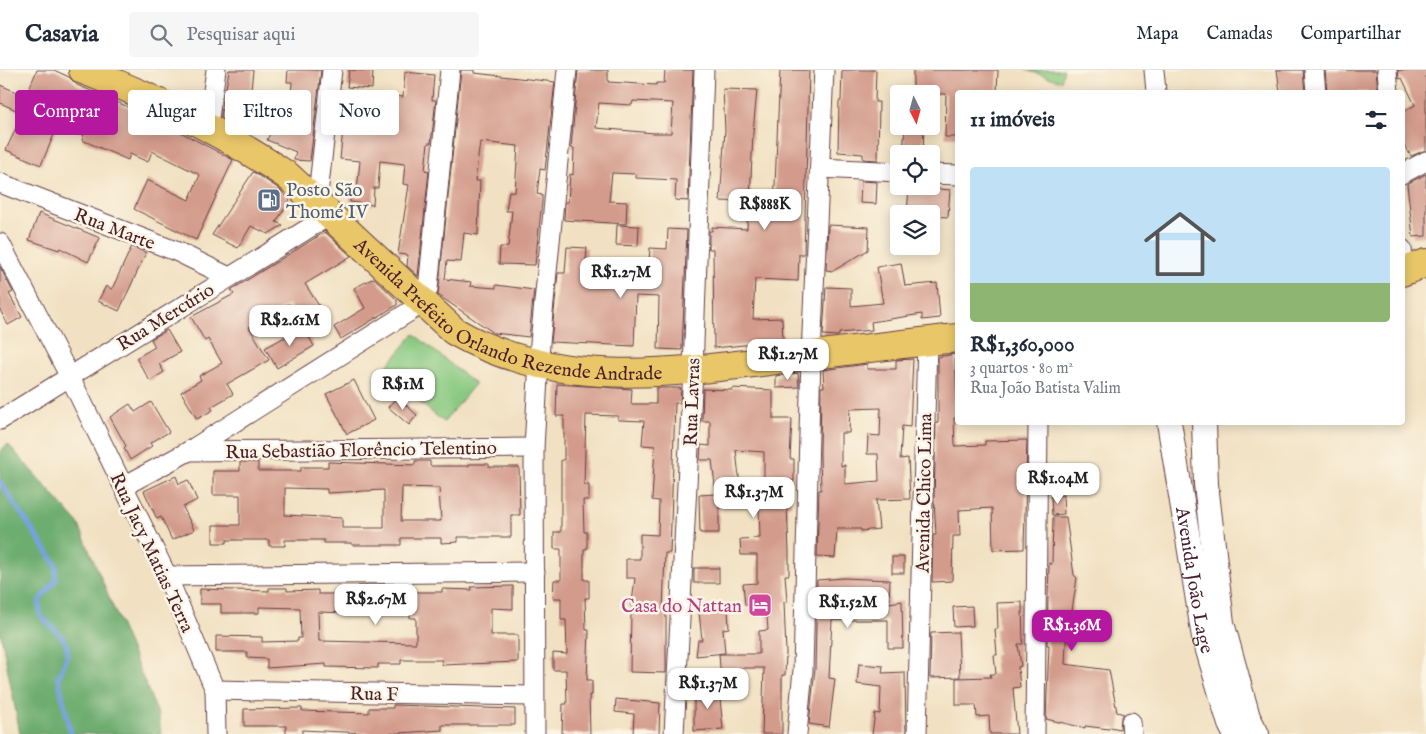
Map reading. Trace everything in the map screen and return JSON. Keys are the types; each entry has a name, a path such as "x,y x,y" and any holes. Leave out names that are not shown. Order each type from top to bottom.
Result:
{"main road":[{"name":"Avenida Prefeito Orlando Rezende Andrade","path":"94,72 133,90"},
{"name":"Avenida Prefeito Orlando Rezende Andrade","path":"215,129 288,176 454,331 474,342 538,365 616,374 693,370 955,338"}],"street":[{"path":"213,90 216,70"},
{"path":"324,209 332,70"},
{"path":"124,486 189,450 423,303 428,289 450,70"},
{"path":"535,734 534,448 538,365 567,70"},
{"name":"Rua Lavras","path":"674,734 693,370 704,70"},
{"path":"797,734 803,670 811,355 824,70"},
{"path":"1154,70 1156,90"},
{"path":"1314,70 1316,90"},
{"path":"1387,70 1389,90"},
{"path":"1405,172 1426,160"},
{"path":"820,168 890,172"},
{"path":"940,174 955,175"},
{"name":"Rua Marte","path":"0,183 178,252 229,277"},
{"name":"Rua Mercúrio","path":"0,420 69,375 229,277 324,209"},
{"name":"Rua Jacy Matias Terra","path":"0,243 69,375 167,576 215,690 216,734"},
{"name":"Avenida Chico Lima","path":"917,734 927,341"},
{"path":"1038,425 1041,733"},
{"name":"Avenida João Lage","path":"1169,425 1204,637 1230,724 1235,734"},
{"name":"Avenida João Lage","path":"1204,425 1206,484 1222,623 1248,718 1257,734"},
{"name":"Rua Sebastião Florêncio Telentino","path":"189,450 534,448"},
{"path":"167,576 535,572"},
{"name":"Rua F","path":"215,690 534,696"}],"green space":[{"path":"1026,70 1064,70 1061,81"},
{"path":"414,334 475,384 444,422 382,372"},
{"path":"8,444 78,523 158,714 161,734 20,734 0,630 0,451"}],"building":[{"path":"37,70 54,70 89,90 29,90"},
{"path":"229,70 253,70 251,90 226,90"},
{"path":"288,70 321,70 310,161 294,160 296,152 267,140 270,135 311,135 311,90 291,90 292,82 287,82"},
{"path":"349,70 373,71 372,89 347,87"},
{"path":"461,70 474,70 474,73 555,82 545,170 540,169 537,194 542,195 542,201 535,265 499,264 500,247 508,247 512,211 506,211 509,191 515,192 518,146 480,142 475,181 480,181 478,235 464,233 461,262 447,261 445,279 471,282 470,286 496,288 496,285 534,290 529,337 494,333 438,295"},
{"path":"578,70 608,70 608,82 656,85 656,83 664,83 665,70 693,70 688,201 675,200 676,180 636,178 636,174 612,173 609,201 627,202 626,224 564,220 565,202 568,202 570,174 573,175 574,148 571,148","holes":["633,101 673,103 671,133 596,128 599,103 632,105"]},
{"path":"780,70 809,70 804,254 799,254 798,281 755,279 753,319 782,318 783,341 714,348 713,249 709,249 709,231 712,231 712,227 747,229 748,207 774,208"},
{"path":"842,70 876,70 875,102 879,102 878,160 863,159 863,154 838,152"},
{"path":"913,70 998,70 997,90 955,90 955,137 945,137 946,94 940,94 940,85 913,85"},
{"path":"1277,70 1303,70 1305,90 1280,90"},
{"path":"1325,70 1376,70 1378,90 1327,90"},
{"path":"1398,70 1426,70 1426,150 1411,156 1405,147 1405,111 1415,105 1402,78 1399,79"},
{"path":"405,72 434,75 432,100 436,100 431,143 428,143 425,170 429,171 418,276 407,266 408,255 398,254 409,185 403,184 405,164 380,161 378,188 374,188 373,205 350,202 351,190 357,191 360,161 340,159 342,135 399,135 399,96 403,97"},
{"path":"0,85 15,91 15,110 0,103"},
{"path":"723,89 757,90 750,202 720,201 725,130"},
{"path":"225,94 225,119 221,117"},
{"path":"118,103 128,107 128,135 186,135 233,160 196,240 134,209 147,180 189,200 200,175 152,151 148,162 130,154 128,160 82,140 84,135 118,135"},
{"path":"15,130 15,135 54,135 41,165 6,150"},
{"path":"904,135 924,135 923,145 904,145"},
{"path":"253,172 278,188 290,200 276,222 283,225 268,234 251,226 238,248 212,235"},
{"path":"1426,174 1426,236 1413,237 1407,184"},
{"path":"861,181 877,182 876,204 860,203"},
{"path":"940,189 950,190 948,217 940,217 940,205 908,205 908,195 940,195"},
{"path":"39,213 100,238 88,262 60,248 59,250 29,240"},
{"path":"617,225 639,226 638,246 616,245"},
{"path":"828,225 869,227 868,250 833,271 826,270"},
{"path":"668,229 687,230 682,350 658,349 659,297 636,296 634,346 551,342 558,273 565,273 567,247 587,248 585,274 648,276 650,248 667,249"},
{"path":"325,232 351,256 305,284 325,315 303,327 289,304 249,327 269,360 227,384 233,394 211,407 213,410 197,419 181,392 201,380 199,376 222,363 208,339 205,341 191,317 234,294 231,290"},
{"path":"132,246 146,253 119,311 98,301 106,286 112,289"},
{"path":"901,263 905,286 937,283 940,318 922,320 922,314 871,322 872,330 839,333 839,336 823,335 826,287 851,288 851,306 883,303 877,267"},
{"path":"0,267 13,292 9,294 22,317 8,325 0,310"},
{"path":"374,278 397,300 397,305 341,339 334,327 365,308 354,288"},
{"path":"303,327 314,346 277,368 265,348"},
{"path":"167,330 180,352 159,364 164,372 150,381 136,358 155,347 151,339"},
{"path":"955,354 955,446 985,445 985,441 1027,440 1024,549 993,550 992,508 959,510 960,536 953,536 952,581 932,582 933,535 936,535 934,500 936,423 938,423 938,357"},
{"path":"913,359 910,427 902,426 900,459 908,458 910,499 876,500 879,529 861,531 861,529 837,529 835,558 817,557 819,490 821,490 821,387 824,387 823,370 867,364 867,369 896,369 896,360","holes":["881,408 880,436 868,435 867,454 878,454 879,481 845,484 845,465 841,466 841,433 849,433 850,409"]},
{"path":"798,373 799,387 776,388 776,376"},
{"path":"354,380 374,420 347,434 326,394"},
{"path":"557,384 632,389 631,404 656,404 656,388 681,388 680,403 675,403 670,553 665,553 663,612 666,612 666,673 630,672 631,611 635,578 626,578 626,559 640,559 640,534 658,535 659,501 652,500 655,446 642,445 644,421 618,420 618,416 586,415 584,485 589,485 589,500 583,500 584,532 587,532 587,549 584,549 584,580 589,580 589,598 585,598 586,630 589,630 587,680 592,680 592,695 589,695 590,734 562,734 563,704 567,704 566,670 553,670 553,653 567,654 566,620 561,620 561,598 553,598 554,580 561,580 561,549 554,549 554,532 561,532 561,460 564,460 564,416 556,416"},
{"path":"732,388 773,390 773,419 792,419 790,459 794,459 794,481 789,481 791,505 787,506 789,575 785,575 787,601 784,602 786,653 785,675 782,675 782,734 762,734 764,668 736,668 737,679 721,681 719,654 759,654 759,631 768,630 766,603 745,605 743,584 757,583 757,555 741,555 740,539 760,538 759,507 719,507 719,533 700,533 699,495 716,494 712,460 700,460 701,445 710,446 710,421 702,421 703,389 732,390","holes":["736,450 764,452 764,485 740,487"]},
{"path":"397,397 417,415 409,425 388,407"},
{"path":"151,402 169,432 150,443 152,446 130,460 124,448 126,446 110,417 130,404 135,412"},
{"path":"415,461 430,461 430,466 489,464 489,467 519,467 520,515 511,515 511,537 458,537 458,542 441,543 441,538 401,538 401,545 352,545 352,543 324,543 324,540 285,540 285,546 269,546 269,540 227,540 227,543 213,543 213,525 240,525 240,495 213,495 213,471 240,471 240,462 258,462 258,471 301,471 301,467 328,467 328,462 415,465","holes":["402,487 439,488 441,521 401,521","285,488 327,489 327,493 384,490 384,528 342,528 342,518 285,515"]},
{"path":"176,476 179,484 188,480 197,500 183,507 194,530 172,540 161,517 157,519 144,491"},
{"path":"1063,495 1064,514 1052,515 1051,496"},
{"path":"1053,517 1066,517 1074,575 1077,578 1070,624 1067,624 1065,664 1109,670 1117,712 1124,714 1121,718 1120,729 1085,726 1085,728 1046,719 1049,645 1047,645 1049,563 1052,564"},
{"path":"892,557 904,557 904,573 892,573"},
{"path":"694,568 719,568 719,583 694,583"},
{"path":"844,578 890,580 889,603 902,601 903,648 888,648 888,620 832,620 829,678 835,679 829,727 809,724 815,669 817,580"},
{"path":"401,585 401,592 442,592 442,589 472,590 471,587 513,586 513,609 491,608 491,635 518,635 518,662 442,665 442,660 401,660 401,664 378,664 378,668 326,667 326,664 267,668 267,659 247,658 247,652 216,652 216,636 262,637 262,642 298,641 298,638 301,638 300,608 259,607 259,613 221,613 221,604 200,604 200,589 269,591 269,588 287,588 287,591 318,590 318,594 358,594 358,586","holes":["410,610 410,618 416,618 416,643 319,641 318,612 377,614 377,611"]},
{"path":"1022,602 1023,644 1018,644 1021,666 1018,667 1020,687 1013,688 1017,734 990,734 989,716 977,717 976,705 956,705 956,678 991,677 990,674 996,674 994,655 997,655 995,629 998,629 997,603"},
{"path":"972,606 973,626 954,627 953,607"},
{"path":"728,610 729,628 723,629 725,653 696,656 698,640 702,640 699,612"},
{"path":"958,632 960,677 930,678 931,633"},
{"path":"859,664 883,666 882,673 905,672 906,734 872,734 875,713 880,714 881,687 857,684"},
{"path":"719,688 723,729 694,731 694,690"},
{"path":"616,699 660,703 659,734 633,734 634,714 615,712"},
{"path":"393,705 515,709 515,725 442,725 442,730 386,734 302,730 302,734 286,734 286,726 244,726 244,709 302,708 302,711 369,713 369,708 393,708"}],"waterway":[{"path":"0,482 56,565 56,580 39,601 40,615 66,643 67,657 58,678 71,734"}],"place":[{"name":"Posto São Thomé IV","path":"269,200"},
{"name":"Casa do Nattan","path":"760,605"}]}
